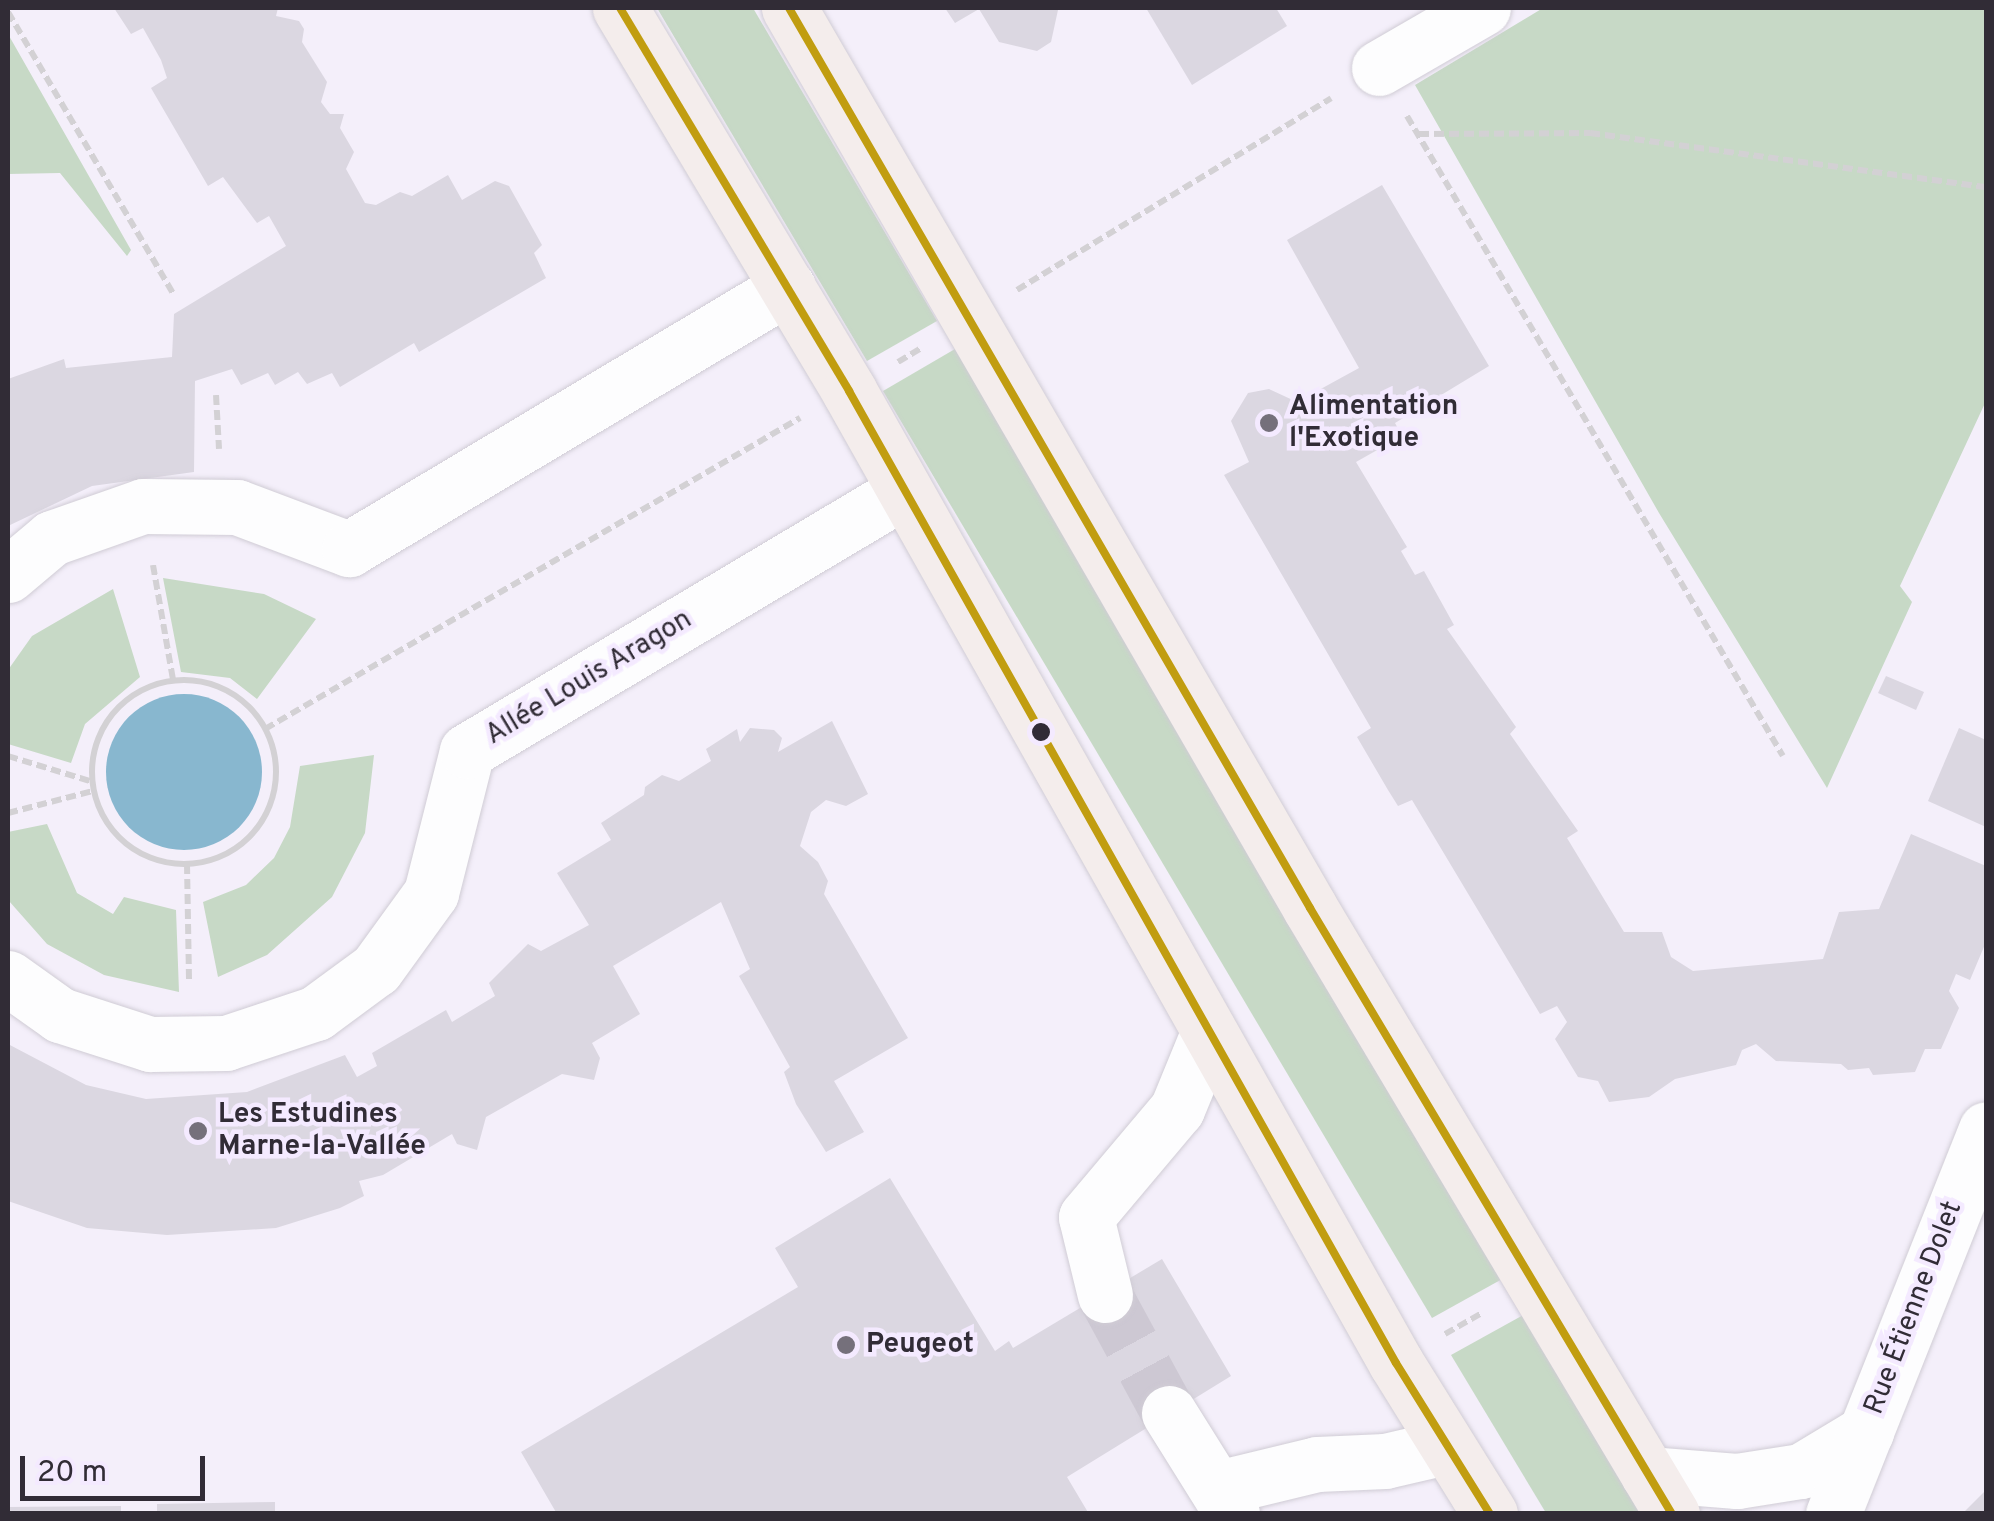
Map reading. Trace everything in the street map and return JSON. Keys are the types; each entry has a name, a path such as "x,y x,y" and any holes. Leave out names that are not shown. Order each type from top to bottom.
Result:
{"main road":[{"path":"620,8 788,287 1445,1447 1490,1514"},
{"path":"788,8 1310,908 1660,1494"}],"street":[{"path":"1379,68 1483,8"},
{"path":"8,575 52,538 143,506 237,507 349,550 788,287"},
{"name":"Allée Louis Aragon","path":"8,978 60,1015 150,1044 226,1043 316,1013 376,969 432,893 467,751 904,491"},
{"path":"1105,1295 1086,1217 1176,1109 1209,1030"},
{"name":"Rue Étienne Dolet","path":"1833,1514 1982,1154"},
{"path":"1169,1413 1225,1501 1317,1464 1385,1461 1445,1447"},
{"name":"Rue Étienne Dolet","path":"1660,1494 1801,1470 1866,1432"}],"path":[{"path":"8,12 173,294"},
{"path":"1379,68 1782,756"},
{"path":"1418,134 1590,133 1986,187"},
{"path":"143,506 173,680"},
{"path":"173,680 211,682 238,696 272,743 277,772 258,828 234,850 187,864 143,856 117,837 90,781 106,720 125,698 173,680"},
{"path":"8,756 90,781"},
{"path":"8,813 93,791"},
{"path":"187,864 189,1043"}],"green space":[{"path":"657,8 753,8 937,321 867,361"},
{"path":"1543,8 1986,8 1986,401 1900,586 1912,602 1827,788 1659,513 1415,85"},
{"path":"8,34 131,250 127,256 60,173 8,174"},
{"path":"955,349 1504,1278 1432,1318 883,391"},
{"path":"163,578 264,594 316,619 257,699 230,678 181,672"},
{"path":"113,589 140,677 85,724 71,763 8,744 8,670 32,636"},
{"path":"374,755 365,833 332,897 267,955 218,977 203,902 246,885 274,858 290,827 300,766"},
{"path":"47,824 77,893 113,914 124,897 176,910 179,992 104,975 47,944 9,901 8,832"},
{"path":"1527,1313 1645,1513 1546,1513 1451,1355"}],"water":[{"path":"184,694 214,700 239,717 256,742 262,772 256,802 239,827 214,844 184,850 154,844 129,827 112,802 106,772 112,742 129,717 154,700"}],"building":[{"path":"114,8 278,8 276,16 299,21 304,29 302,42 327,82 321,102 330,114 344,114 340,128 354,152 346,169 365,203 376,205 400,192 412,196 448,175 462,200 495,181 509,186 542,245 534,253 546,278 419,352 414,343 340,387 332,373 307,384 298,372 275,385 268,373 241,385 232,369 195,381 194,472 92,486 8,526 8,379 64,359 66,368 172,357 174,314 286,246 269,216 257,223 223,177 208,186 151,88 167,78 161,60 143,28 131,34"},
{"path":"945,8 1058,10 1051,42 1037,51 999,42 979,9 955,23"},
{"path":"1146,8 1276,8 1287,26 1192,85"},
{"path":"1382,185 1489,366 1395,423 1402,436 1356,462 1407,547 1401,551 1415,575 1424,571 1454,625 1447,629 1516,727 1510,734 1578,831 1567,838 1624,932 1662,932 1671,957 1693,971 1823,959 1839,912 1879,909 1911,834 1986,866 1986,942 1970,980 1956,974 1949,991 1959,1008 1941,1049 1925,1049 1915,1072 1873,1075 1869,1068 1848,1070 1841,1064 1776,1061 1756,1044 1742,1050 1736,1065 1675,1079 1649,1097 1609,1102 1598,1081 1578,1077 1555,1039 1567,1022 1557,1006 1540,1014 1412,800 1398,806 1388,790 1357,737 1371,728 1224,475 1249,462 1231,421 1248,393 1269,389 1297,402 1359,368 1287,240"},
{"path":"1886,676 1924,692 1916,710 1878,693"},
{"path":"832,721 868,794 846,806 826,800 811,812 800,846 818,862 828,881 824,894 908,1038 834,1081 864,1132 826,1152 796,1104 784,1072 790,1067 739,976 750,969 721,902 613,966 640,1014 592,1043 600,1058 594,1080 562,1074 486,1117 477,1150 457,1144 452,1134 383,1175 359,1181 364,1196 340,1208 276,1228 167,1235 87,1228 8,1201 8,1044 86,1085 146,1099 247,1092 345,1055 357,1077 377,1066 372,1053 446,1010 452,1022 495,996 489,983 528,944 541,951 589,925 557,873 611,840 601,823 644,795 645,787 662,775 679,781 711,761 706,749 737,729 740,742 750,728 774,730 782,738 778,752"},
{"path":"1959,728 1986,740 1986,827 1928,801"},
{"name":"Peugeot","path":"890,1178 995,1351 1009,1341 1013,1348 1162,1259 1231,1376 1067,1477 1089,1514 557,1514 521,1452 798,1287 775,1248"},
{"path":"1986,1490 1986,1514 1962,1514"},
{"path":"275,1502 275,1514 157,1514 157,1504"},
{"path":"121,1506 121,1514 8,1514 8,1507"}],"tunnel":[{"path":"1105,1295 1169,1413"}],"transit line":[{"path":"620,8 849,391 1396,1363 1490,1514"},
{"path":"789,8 1310,908 1672,1514"}],"place":[{"name":"Alimentation l'Exotique","path":"1269,423"},
{"name":"Les Estudines Marne-la-Vallée","path":"198,1131"},
{"name":"Peugeot","path":"846,1345"}]}
